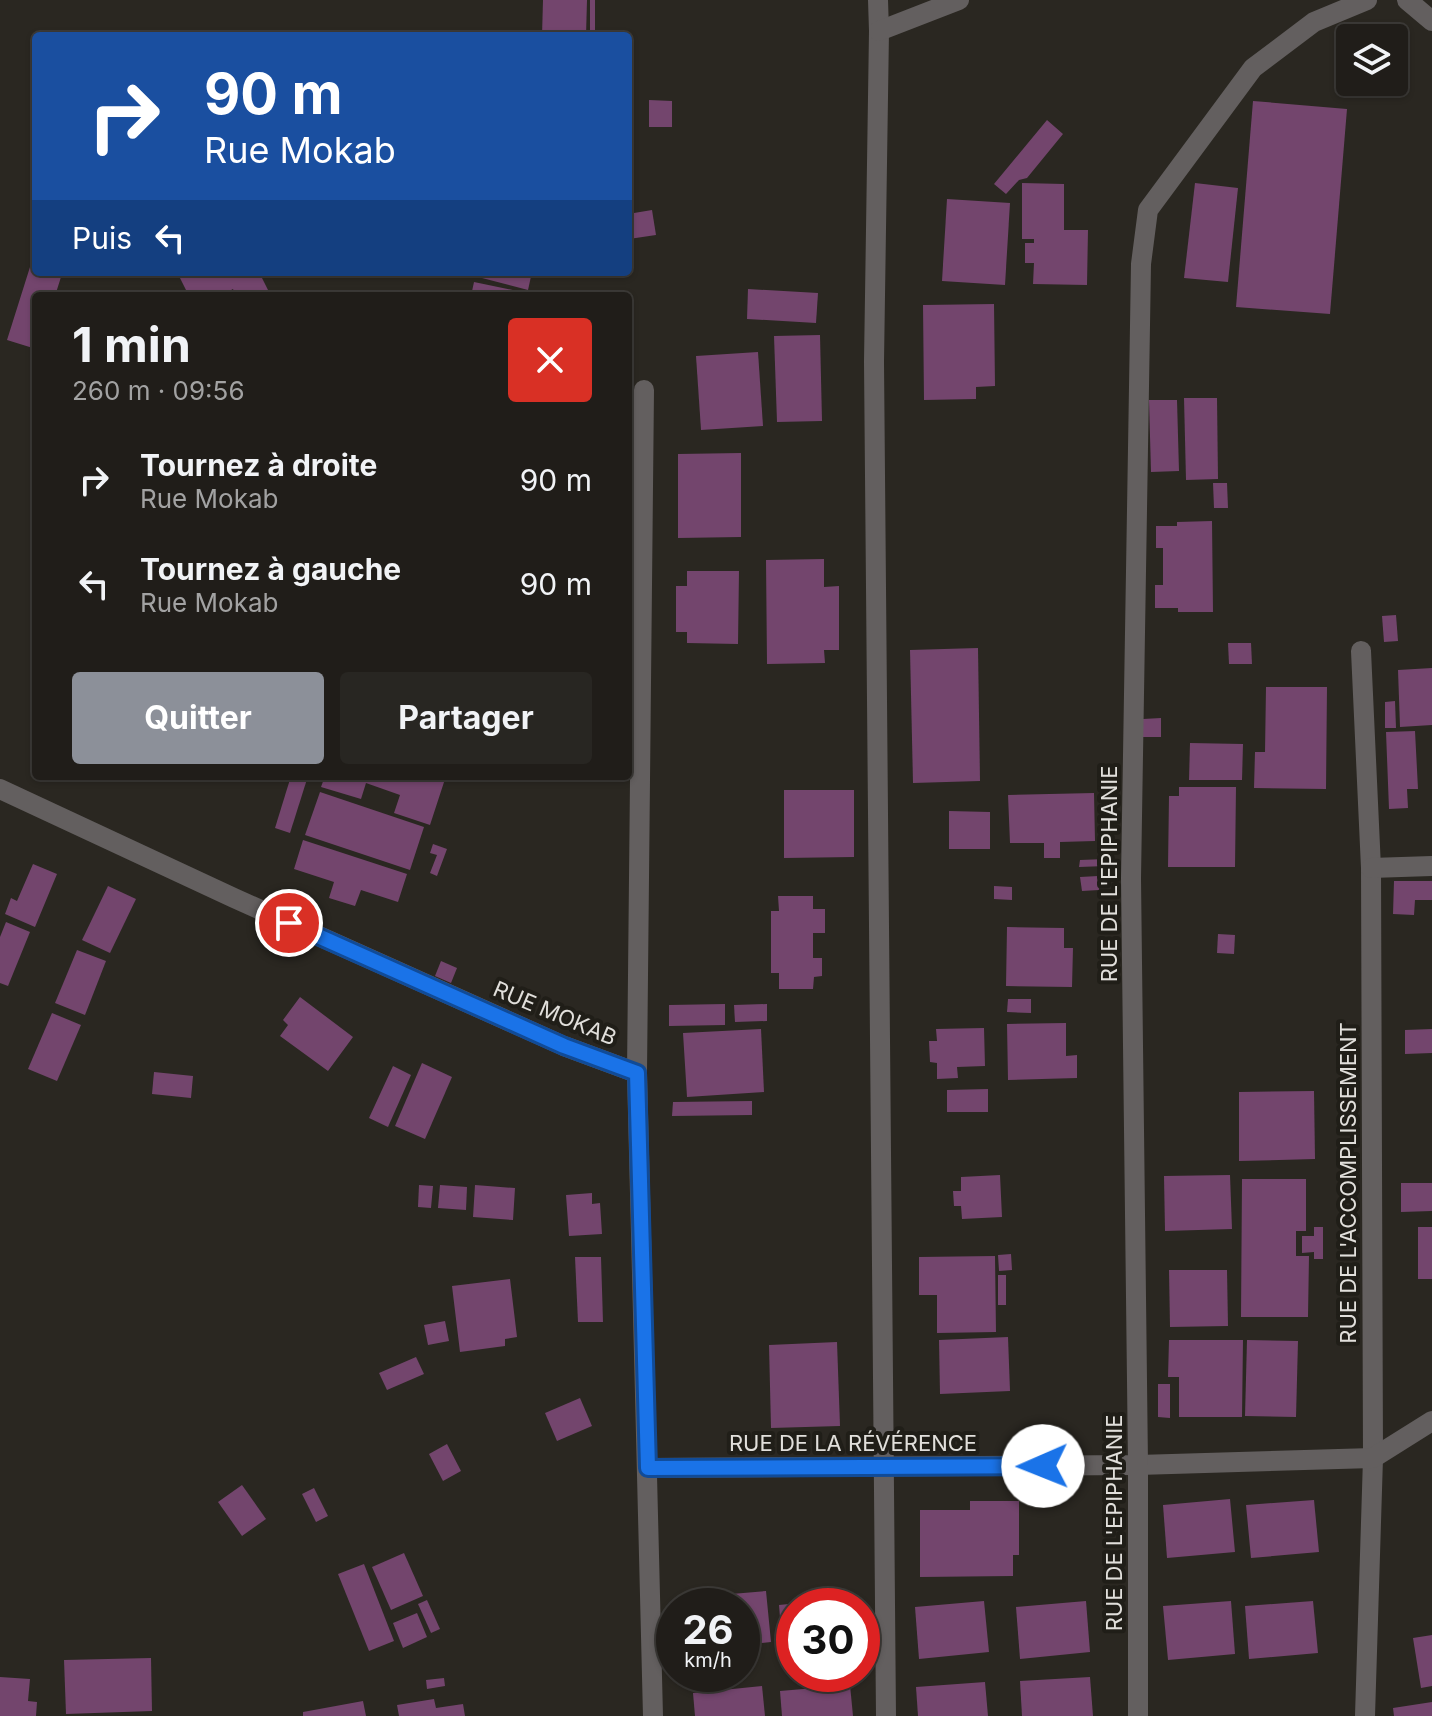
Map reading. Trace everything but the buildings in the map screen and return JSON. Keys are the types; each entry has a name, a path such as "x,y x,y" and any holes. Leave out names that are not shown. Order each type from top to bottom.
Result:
{"street":[{"path":"878,0 874,378 886,1716"},
{"path":"879,31 959,0"},
{"name":"RUE DE L'EPIPHANIE","path":"1138,1716 1131,878 1141,264 1148,210 1253,68 1314,22 1367,0"},
{"path":"1407,0 1432,21"},
{"path":"644,390 637,1073 653,1716"},
{"name":"RUE DE L'ACCOMPLISSEMENT","path":"1361,651 1371,868 1373,1458 1365,1716"},
{"name":"RUE MOKAB","path":"0,789 564,1046 637,1073"},
{"path":"1371,868 1432,866"},
{"path":"1373,1458 1432,1421"},
{"name":"RUE DE LA RÉVÉRENCE","path":"648,1468 1138,1465 1373,1458"}],"route":[{"path":"289,923 564,1046 637,1073 648,1468 1043,1466"}]}
